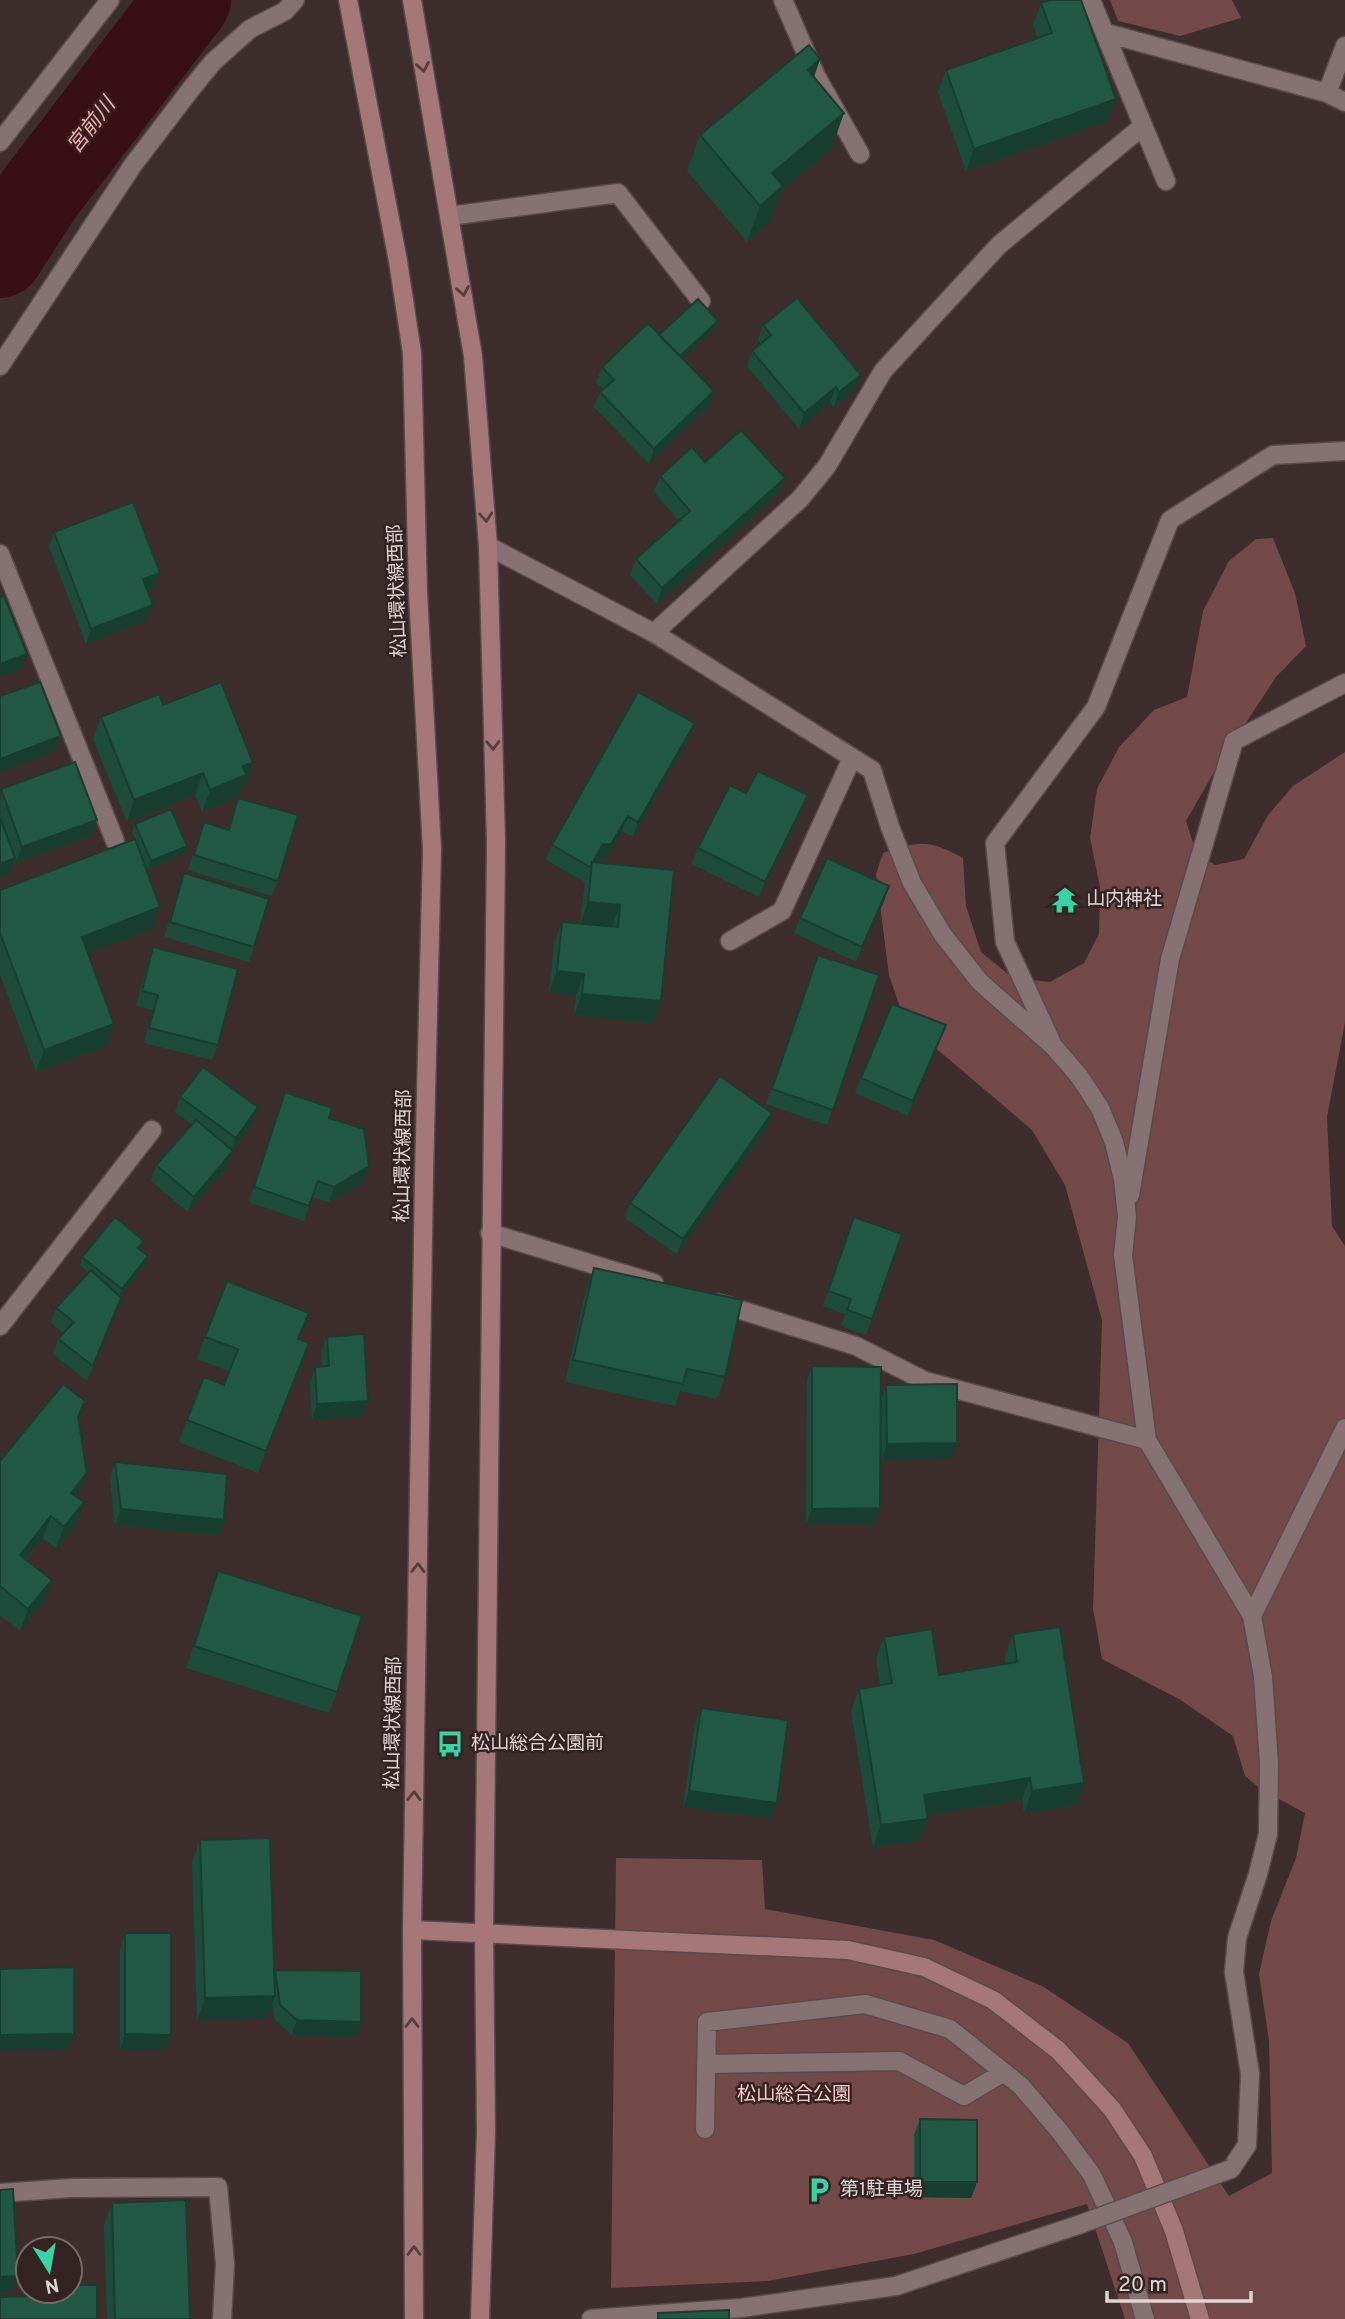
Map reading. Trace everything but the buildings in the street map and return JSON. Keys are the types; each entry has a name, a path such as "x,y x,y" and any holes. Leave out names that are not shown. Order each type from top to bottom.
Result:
{"street":[{"path":"0,142 110,0"},
{"path":"0,366 133,165 212,62 250,29 285,10 295,0"},
{"name":"松山環状線西部","path":"348,0 398,261 412,353 418,593 432,850 412,1930 414,2319"},
{"path":"412,0 473,356 488,546 496,842 484,1933 486,2132 480,2319"},
{"path":"783,0 816,76 860,154"},
{"path":"1091,0 1166,181"},
{"path":"1106,33 1327,93 1345,102"},
{"path":"1327,93 1345,46"},
{"path":"654,633 800,499 827,466 883,371 999,245 1143,126"},
{"path":"450,216 618,192 701,301"},
{"path":"1054,1047 1005,942 995,843 1096,707 1170,520 1273,455 1345,451"},
{"path":"488,546 654,633 872,770 912,883 943,935 980,982 1054,1047 1079,1076 1100,1108 1114,1142 1123,1179 1127,1217"},
{"path":"0,554 114,841"},
{"path":"591,2319 742,2314 895,2286 1078,2225 1231,2169 1247,2145 1250,2074 1234,1972 1237,1938 1268,1834 1269,1763 1264,1677 1252,1616 1147,1440 1123,1255 1170,959 1234,741 1345,683"},
{"path":"730,941 782,911 852,758"},
{"path":"0,1326 152,1130"},
{"path":"490,1233 674,1289"},
{"path":"700,1297 856,1346 925,1381 1147,1440"},
{"path":"1252,1616 1345,1428"},
{"path":"412,1930 848,1950 924,1966 993,2000 1058,2050 1112,2109 1143,2156 1174,2231 1200,2319"},
{"path":"705,2129 707,2022 865,2004 950,2029 1029,2095 1092,2175 1123,2242 1145,2319"},
{"path":"706,2064 899,2061 964,2096 1004,2072"},
{"path":"0,2193 71,2188 218,2187 225,2264 222,2319"}],"green space":[{"path":"1110,0 1232,0 1241,18 1180,36 1118,21"},
{"name":"松山総合公園","path":"1273,538 1295,593 1306,646 1276,677 1217,767 1186,821 1196,852 1215,865 1244,859 1268,815 1293,786 1345,752 1345,1022 1327,1117 1332,1226 1345,1246 1345,2319 1125,2319 1087,2204 914,2254 768,2281 611,2288 616,1858 762,1860 765,1909 934,1940 1042,1986 1128,2043 1229,2196 1272,2173 1269,2041 1259,1974 1271,1921 1296,1858 1305,1813 1262,1790 1245,1776 1233,1736 1179,1699 1102,1659 1093,1609 1102,1320 1065,1185 1032,1130 905,1022 889,975 876,874 883,853 896,849 923,844 951,852 963,858 966,906 981,952 1013,978 1050,982 1084,963 1099,934 1100,887 1090,838 1097,789 1119,747 1154,710 1187,697 1203,611 1229,561 1256,539"}],"waterway":[{"name":"宮前川","path":"0,255 40,193 188,0"}],"place":[{"name":"山内神社","path":"1065,900"},
{"name":"松山総合公園前","path":"450,1744"},
{"name":"第1駐車場","path":"819,2190"}]}
